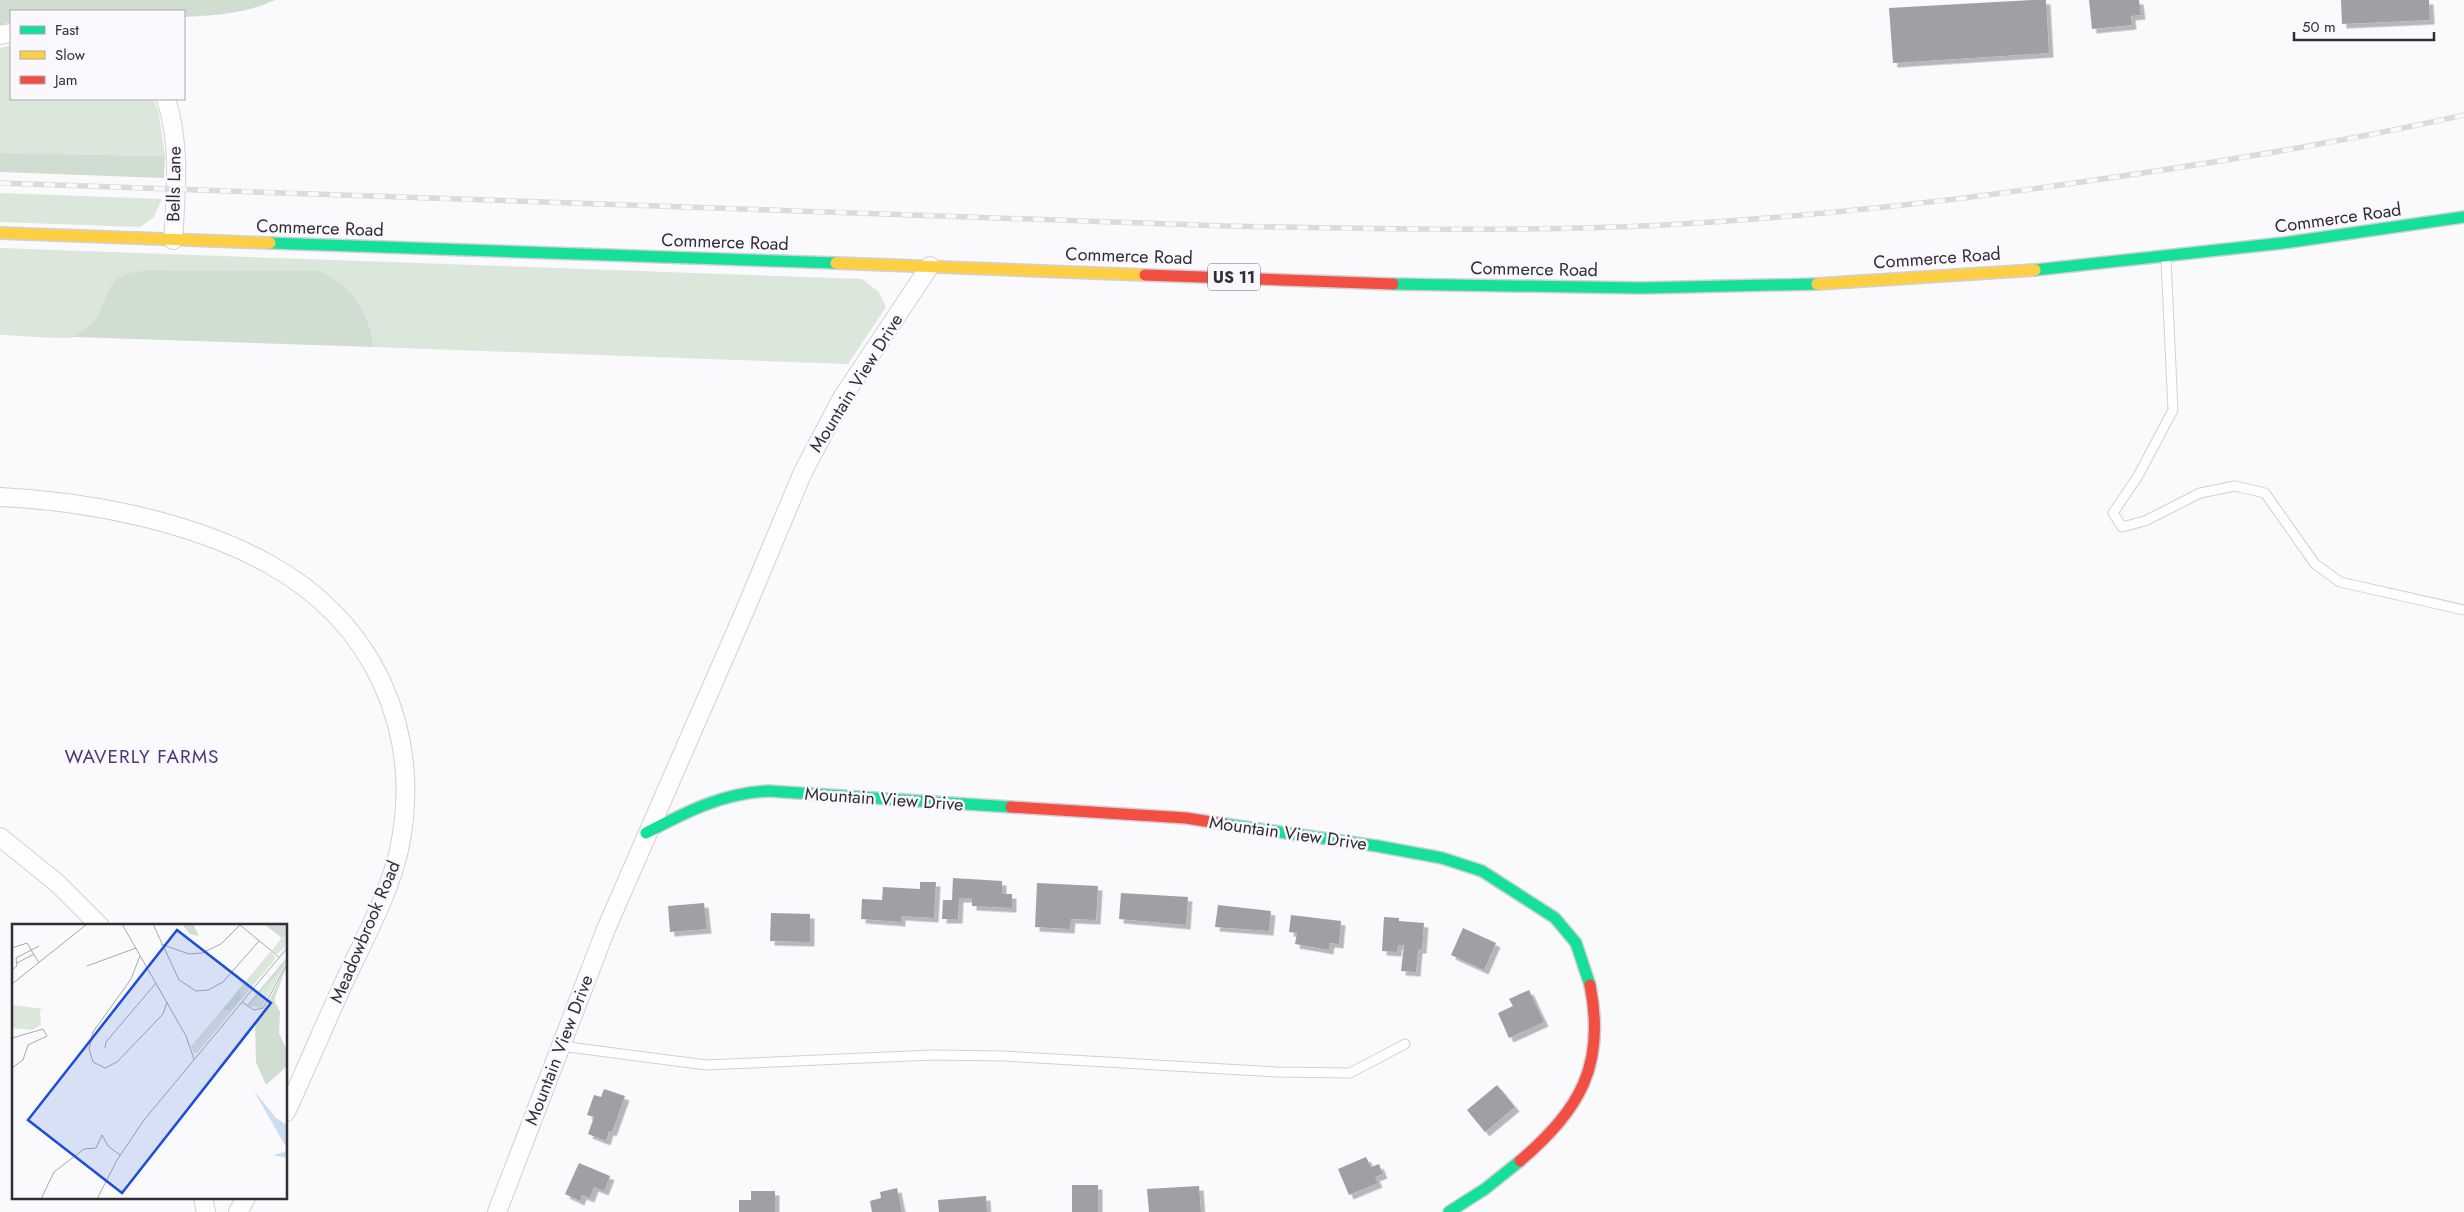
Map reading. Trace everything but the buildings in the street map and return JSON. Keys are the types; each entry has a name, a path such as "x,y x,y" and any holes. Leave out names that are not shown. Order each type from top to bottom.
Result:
{"main road":[{"name":"Commerce Road","path":"0,233 1406,283 1645,288 1738,287 1898,279 2166,257 2316,239 2464,216"},
{"name":"Mountain View Drive","path":"646,833 713,799 730,793 768,791 1186,818 1377,846 1442,858 1482,871 1555,918 1576,943 1591,988 1595,1012 1594,1055 1585,1081 1568,1114 1515,1166 1485,1189 1449,1212"}],"street":[{"name":"Bells Lane","path":"166,100 176,143 178,174 173,240"},
{"name":"Mountain View Drive","path":"497,1212 606,929 646,833 713,685 803,472 842,398 930,266"},
{"name":"Meadowbrook Road","path":"0,497 57,502 142,518 205,537 268,564 309,591 335,615 365,653 389,696 401,737 406,786 403,822 397,857 381,904 288,1108"},
{"path":"0,837 57,883 98,924"},
{"path":"238,1212 245,1200"}],"lane":[{"path":"2166,257 2173,410 2138,476 2113,513 2122,527 2145,521 2200,493 2235,486 2265,493 2315,564 2340,582 2464,610"},
{"path":"561,1046 706,1065 932,1055 1005,1056 1276,1072 1350,1073 1405,1044"}],"shaded area":[{"path":"0,0 275,0 242,11 185,17 185,10 10,10 10,22 0,25"},
{"path":"10,45 10,100 154,100 159,114 165,156 0,153 0,48"},
{"path":"0,153 165,156 164,178 0,172"},
{"path":"0,193 162,199 154,217 140,227 0,222"},
{"path":"0,248 862,279 879,292 886,307 848,364 374,347 368,323 357,301 340,284 318,271 179,271 114,282 104,305 94,321 82,333 74,337 50,338 0,335"},
{"path":"141,271 319,271 341,284 357,301 368,323 374,347 74,337 95,320 112,285 120,277"}],"railway":[{"path":"0,183 1227,226 1556,229 1665,225 1771,218 1983,196 2230,160 2371,135 2464,115"}],"traffic: fast":[{"path":"2035,270 2283,243 2464,217"},
{"path":"270,243 836,263"},
{"path":"1393,284 1641,288 1817,284"},
{"path":"646,833 705,805 735,795 768,791 1011,807"},
{"path":"1224,824 1377,846 1442,858 1482,871 1555,918 1576,943 1590,985"},
{"path":"1449,1212 1485,1189 1520,1161"}],"traffic: slow":[{"path":"0,233 270,243"},
{"path":"836,263 1145,275"},
{"path":"1817,284 2035,270"}],"traffic: jam":[{"path":"1145,275 1393,284"},
{"path":"1011,807 1186,818 1224,824"},
{"path":"1520,1161 1558,1123 1573,1104 1584,1084 1591,1063 1594,1039 1594,1014 1590,985"}],"district":[{"name":"WAVERLY FARMS","path":"142,756"}]}
